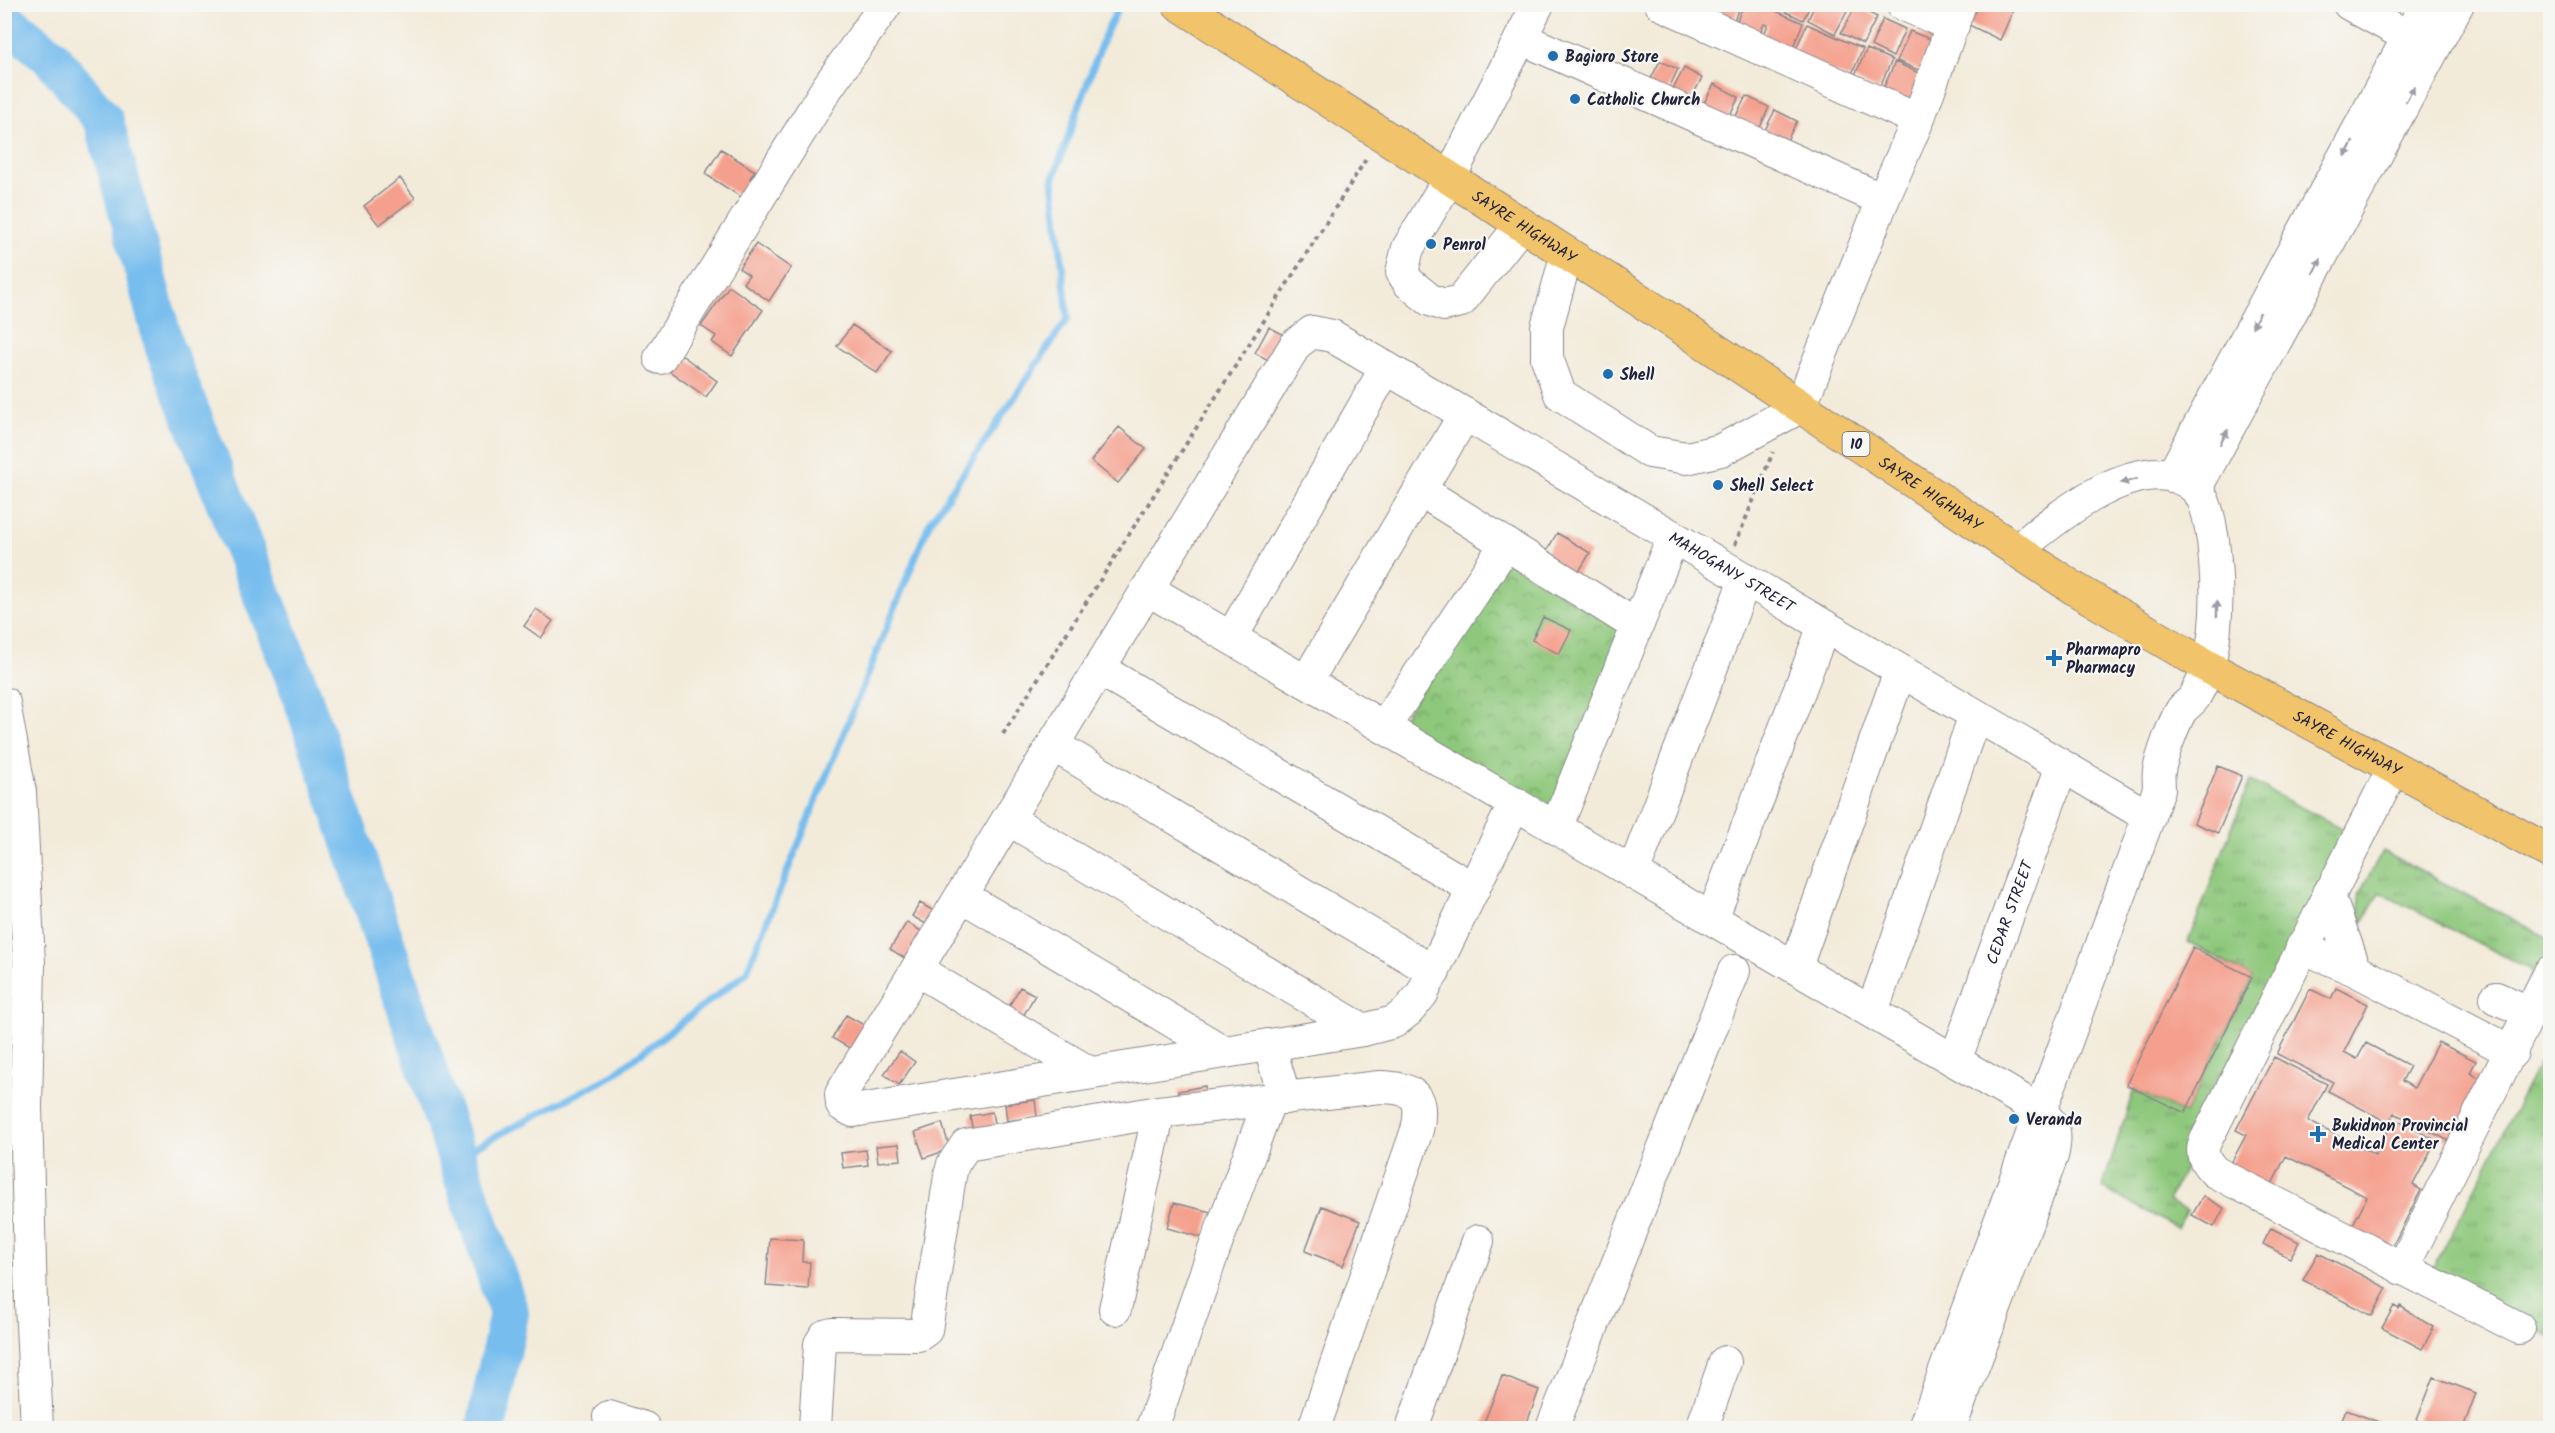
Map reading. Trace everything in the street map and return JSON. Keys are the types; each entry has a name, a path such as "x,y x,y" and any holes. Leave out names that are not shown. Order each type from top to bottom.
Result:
{"highway":[{"name":"SAYRE HIGHWAY","path":"1179,4 1383,133 2074,589 2208,667 2392,769 2550,852"}],"street":[{"path":"660,358 827,88 886,4"},
{"path":"1522,224 1461,301 1444,305 1430,300 1408,283 1402,272 1408,248 1450,177 1538,4"},
{"path":"1661,4 1918,120"},
{"path":"1568,254 1547,327 1547,358 1560,394 1650,452 1687,458 1721,450 1800,407 1883,200 1918,120 1956,15 1902,4"},
{"path":"2349,4 2409,37"},
{"path":"2184,482 2426,4"},
{"path":"2184,482 2458,4"},
{"path":"1522,39 1883,200"},
{"name":"MAHOGANY STREET","path":"1147,589 1296,344 1312,332 1332,336 2062,766 2154,803"},
{"path":"1232,638 1386,368"},
{"path":"1306,682 1465,414"},
{"path":"1924,1428 2154,803 2174,777 2196,717 2193,699 2208,667 2217,621 2214,542 2206,512 2184,482 2150,476 2123,482 2093,493 2061,513 2016,551"},
{"path":"1420,490 1637,626"},
{"path":"1556,828 1673,537"},
{"path":"1384,727 1506,544"},
{"path":"1633,873 1735,574"},
{"path":"1515,803 1434,972 1408,1011 1394,1022 1364,1030 852,1111 844,1108 841,1102 842,1094 1147,589 1515,803 2040,1110 2055,1127 2056,1138 2052,1156 1950,1428"},
{"path":"1712,919 1824,626"},
{"path":"1099,669 1474,889"},
{"path":"1796,968 1900,671"},
{"path":"4,703 20,792 29,963 26,1118 31,1304 38,1428"},
{"path":"1872,1012 1975,715"},
{"path":"1053,745 1434,972"},
{"name":"CEDAR STREET","path":"1955,1061 2062,766"},
{"path":"2392,769 2202,1147 2203,1155 2215,1172 2519,1328"},
{"path":"1008,819 1364,1030"},
{"path":"2328,893 2355,970"},
{"path":"962,896 1224,1052"},
{"path":"2302,947 2355,970 2512,1052"},
{"path":"917,970 1090,1073"},
{"path":"1552,1428 1734,971"},
{"path":"2402,1269 2550,972"},
{"path":"2496,998 2529,1012"},
{"path":"1152,1428 1211,1258 1278,1098 1269,1045"},
{"path":"815,1428 820,1344 825,1336 832,1334 919,1335 926,1330 950,1176 959,1152 966,1145 1159,1112 1398,1087 1412,1092 1421,1113 1314,1428"},
{"path":"1115,1308 1159,1112"},
{"path":"1412,1428 1478,1241"},
{"path":"1702,1428 1725,1362"},
{"path":"609,1417 644,1428"}],"path":[{"path":"1003,734 1383,133"},
{"path":"1735,574 1768,460 1779,442"}],"green space":[{"path":"1507,561 1622,631 1552,813 1400,722"},
{"path":"2250,781 2357,836 2168,1201 2187,1211 2177,1228 2102,1188 2134,1089 2185,1114 2252,977 2188,942"},
{"path":"2383,851 2550,939 2550,980 2519,1003 2533,971 2379,892 2362,924 2358,896"},
{"path":"2550,1041 2550,1336 2432,1272"}],"building":[{"path":"1711,4 1741,4 1730,29 1705,18"},
{"path":"1744,4 1760,4 1803,23 1790,54 1761,41 1768,25 1764,24 1756,42 1732,32"},
{"path":"1784,4 1811,4 1803,20 1782,10"},
{"path":"1815,4 1850,6 1835,34 1808,20"},
{"path":"1979,4 2016,4 2000,40 1969,25"},
{"path":"1856,6 1877,17 1863,44 1841,33"},
{"path":"1883,19 1905,29 1893,57 1871,46"},
{"path":"1807,24 1863,49 1850,78 1792,58"},
{"path":"1910,31 1937,42 1930,75 1897,61"},
{"path":"1867,49 1892,60 1878,90 1853,79"},
{"path":"1660,61 1678,69 1665,96 1646,88"},
{"path":"1895,62 1930,78 1918,104 1880,96"},
{"path":"1684,68 1702,78 1687,106 1669,97"},
{"path":"1714,84 1739,97 1725,124 1700,111"},
{"path":"1746,96 1769,107 1758,132 1734,120"},
{"path":"1775,110 1797,121 1784,146 1762,136"},
{"path":"721,149 755,171 750,178 756,181 744,199 705,174"},
{"path":"400,178 415,198 379,225 364,206"},
{"path":"756,244 791,268 769,301 743,283 749,275 739,268"},
{"path":"729,286 763,310 732,356 712,342 716,336 701,326"},
{"path":"852,325 892,351 877,373 837,346"},
{"path":"1269,327 1292,339 1278,365 1255,353"},
{"path":"680,354 717,381 706,397 668,370"},
{"path":"1119,427 1146,449 1118,483 1091,461"},
{"path":"1557,533 1590,553 1574,580 1541,561"},
{"path":"536,609 553,621 541,638 524,626"},
{"path":"1543,617 1571,630 1559,654 1532,640"},
{"path":"2218,766 2242,776 2218,833 2194,823"},
{"path":"920,903 939,914 931,927 912,916"},
{"path":"907,922 927,935 911,962 890,949"},
{"path":"2193,948 2252,977 2185,1113 2126,1085"},
{"path":"1020,987 1035,995 1022,1018 1007,1010"},
{"path":"2336,988 2368,1004 2344,1052 2357,1059 2366,1043 2410,1066 2402,1081 2414,1088 2438,1042 2476,1061 2470,1073 2488,1083 2457,1145 2394,1113 2389,1123 2328,1091 2333,1082 2277,1054 2310,989 2331,999"},
{"path":"846,1015 873,1030 860,1054 832,1038"},
{"path":"900,1051 915,1062 899,1085 884,1074"},
{"path":"2274,1057 2327,1084 2308,1121 2375,1155 2394,1119 2436,1140 2413,1185 2421,1190 2389,1253 2349,1232 2367,1197 2286,1156 2268,1192 2227,1171 2246,1135 2236,1130"},
{"path":"1205,1086 1207,1102 1180,1106 1178,1091"},
{"path":"1035,1100 1037,1117 1007,1121 1005,1104"},
{"path":"992,1112 995,1129 973,1133 970,1116"},
{"path":"942,1123 950,1149 924,1158 915,1132"},
{"path":"899,1144 901,1160 878,1162 876,1146"},
{"path":"866,1150 868,1165 843,1168 841,1153"},
{"path":"2203,1196 2224,1208 2214,1227 2192,1215"},
{"path":"1174,1203 1211,1212 1204,1238 1167,1228"},
{"path":"1322,1206 1360,1221 1343,1266 1305,1251"},
{"path":"2271,1228 2299,1242 2290,1258 2263,1244"},
{"path":"770,1238 803,1240 802,1262 810,1262 808,1289 766,1286"},
{"path":"2318,1253 2387,1288 2372,1316 2303,1280"},
{"path":"2394,1306 2399,1309 2400,1306 2434,1327 2422,1349 2382,1328"},
{"path":"1502,1376 1539,1390 1525,1428 1482,1428"},
{"path":"2434,1377 2476,1393 2463,1428 2439,1428 2417,1420"},
{"path":"2346,1410 2379,1422 2376,1428 2339,1428"}],"waterway":[{"path":"456,1157 610,1077 746,973 929,524 1068,318 1053,180 1103,39 1120,4"},
{"path":"4,19 51,57 104,121 165,348 301,693 509,1313 486,1428"}],"place":[{"name":"Bagioro Store","path":"1553,56"},
{"name":"Catholic Church","path":"1575,99"},
{"name":"Penrol","path":"1431,244"},
{"name":"Shell","path":"1608,374"},
{"name":"Shell Select","path":"1718,485"},
{"name":"Pharmapro Pharmacy","path":"2054,658"},
{"name":"Veranda","path":"2014,1119"},
{"name":"Bukidnon Provincial Medical Center","path":"2318,1134"}]}
